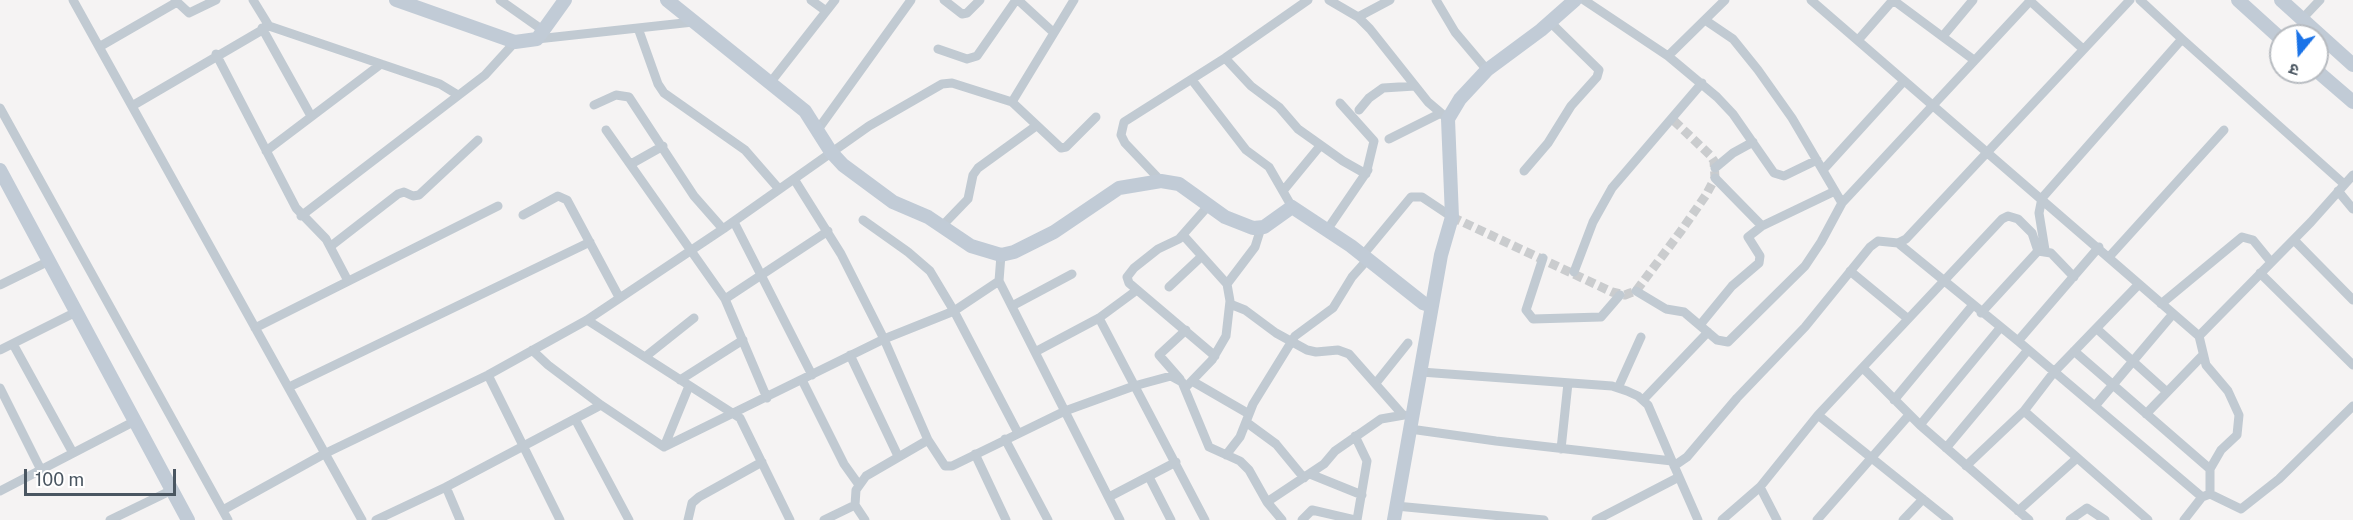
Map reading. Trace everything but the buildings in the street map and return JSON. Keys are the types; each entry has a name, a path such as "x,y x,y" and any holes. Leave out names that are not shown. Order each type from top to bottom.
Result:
{"street":[{"path":"73,0 362,520"},
{"path":"99,46 176,1 189,13 216,0"},
{"path":"253,0 311,116"},
{"path":"396,0 421,4 515,42"},
{"path":"500,0 540,35"},
{"path":"540,35 565,0"},
{"path":"667,0 805,111 819,128 831,152 843,165 893,202 928,217 971,246 1001,255 1014,252 1054,232 1119,188 1161,181 1179,184 1242,226 1261,228"},
{"path":"811,0 826,11"},
{"path":"770,82 835,0"},
{"path":"819,128 911,0"},
{"path":"944,0 962,14 967,13 980,0"},
{"path":"938,49 967,59 977,56 1017,0 1053,32"},
{"path":"1012,102 1074,0"},
{"path":"1161,181 1125,143 1121,128 1124,122 1225,58 1295,4 1308,0"},
{"path":"1329,0 1358,17 1388,49 1415,86 1443,116 1452,217 1441,255 1421,372 1408,420 1394,520"},
{"path":"1358,17 1390,0"},
{"path":"1436,0 1455,32 1487,70"},
{"path":"1389,139 1443,116 1487,70 1575,0"},
{"path":"1584,0 1668,56 1702,82 1733,114 1774,173 1779,176 1817,160"},
{"path":"1668,56 1725,0"},
{"path":"1812,0 2042,198 2172,315 2199,336 2202,356 2212,376 2228,391 2239,415 2237,435 2221,450 2210,468 2206,496 2184,520"},
{"path":"1859,39 1893,0 1974,60"},
{"path":"1943,36 1973,0"},
{"path":"1636,291 1666,309 1684,312 1723,343 1732,338 1805,266 1842,203 2030,0 2084,49"},
{"path":"1267,502 1307,476 1355,436 1381,419 1408,420 1562,449 1673,464 1687,457 1737,398 1805,327 1850,271 1878,241 1898,243 1906,239 1990,153 2130,0"},
{"path":"2140,0 2341,187 2353,210"},
{"path":"2238,0 2269,28"},
{"path":"2281,0 2353,65"},
{"path":"2302,19 2320,0"},
{"path":"1705,20 1726,34 1744,51 1792,118 1842,203"},
{"path":"301,216 496,65 515,42 540,35 693,22"},
{"path":"1524,171 1548,143 1571,106 1597,77 1599,70 1550,22"},
{"path":"132,106 216,54 266,27 440,84 458,95"},
{"path":"638,28 658,84 664,93 745,150 779,189"},
{"path":"1981,313 2041,251 2039,213 2042,198 2182,39"},
{"path":"216,54 301,216 331,246 347,279"},
{"path":"1225,58 1251,86 1279,107 1298,129 1320,146 1366,174"},
{"path":"266,151 381,64"},
{"path":"1192,80 1246,150 1269,167 1292,207 1365,257 1423,303 1432,306"},
{"path":"1823,170 1904,81"},
{"path":"2329,81 2353,102"},
{"path":"1574,272 1593,222 1612,188 1702,82"},
{"path":"223,510 324,454 488,375 587,320 734,222 869,126 942,84 952,83 1012,102 1063,148 1096,117"},
{"path":"1359,110 1369,98 1383,88 1415,86"},
{"path":"594,105 616,95 629,97 694,196 723,229"},
{"path":"1340,103 1374,141 1366,174"},
{"path":"0,108 228,520"},
{"path":"942,226 968,199 973,175 978,168 1036,126"},
{"path":"606,130 692,250 724,299 767,398"},
{"path":"2109,257 2224,130"},
{"path":"331,246 398,194 404,192 413,196 419,195 478,140"},
{"path":"1753,142 1733,153 1715,173 1762,226"},
{"path":"631,164 663,146"},
{"path":"1283,191 1320,146"},
{"path":"1327,230 1377,155"},
{"path":"0,170 188,520"},
{"path":"2199,336 2294,240 2353,175"},
{"path":"794,179 828,231 884,339 928,440 945,466 952,466 1065,411 1134,386 1171,376 1182,384"},
{"path":"1700,325 1732,286 1760,263 1760,256 1748,237 1762,226 1835,191"},
{"path":"523,215 558,196 563,196 619,297"},
{"path":"1226,455 1240,437 1248,418 1292,341 1304,327 1334,308 1365,257 1411,197 1422,197 1452,217"},
{"path":"1209,205 1183,235 1158,249 1131,270 1128,280 1215,356"},
{"path":"255,328 347,279 498,206"},
{"path":"1227,284 1255,247 1261,228 1292,207"},
{"path":"1722,520 1760,487 1818,415 1983,237 2008,216 2018,219 2032,233 2041,251 2074,278"},
{"path":"863,220 922,263 938,281 1018,433"},
{"path":"734,222 812,375"},
{"path":"724,299 828,231"},
{"path":"1182,384 1192,381 1215,356 1226,336 1230,304 1227,284 1183,235"},
{"path":"2161,304 2241,237 2253,240 2271,262"},
{"path":"2294,240 2353,300"},
{"path":"289,387 590,242"},
{"path":"1898,243 2206,496 2241,509 2278,478 2353,406"},
{"path":"2018,341 2099,248"},
{"path":"1001,255 999,281 1120,520"},
{"path":"1169,288 1202,256"},
{"path":"1543,258 1526,310 1533,319 1601,317 1620,295"},
{"path":"0,285 49,261"},
{"path":"1850,271 1907,318"},
{"path":"2260,273 2351,361"},
{"path":"1012,306 1072,274"},
{"path":"663,447 884,339 954,311 999,281"},
{"path":"1966,466 2024,411 2054,372 2139,284"},
{"path":"1035,352 1099,318 1137,290"},
{"path":"1230,304 1245,310 1275,333 1311,352 1338,350 1349,354 1408,420"},
{"path":"1894,400 1973,305"},
{"path":"0,350 76,312"},
{"path":"2095,406 2172,315"},
{"path":"645,357 694,318"},
{"path":"1099,318 1206,520"},
{"path":"587,320 740,418 790,520"},
{"path":"1920,425 2000,328"},
{"path":"2097,329 2167,392"},
{"path":"1186,330 1159,356 1182,384 1209,447 1240,461 1249,470 1267,502 1282,520"},
{"path":"1643,400 1708,332"},
{"path":"1618,388 1641,337"},
{"path":"680,380 743,340"},
{"path":"1376,383 1408,343"},
{"path":"13,344 73,453"},
{"path":"532,350 601,405 663,447"},
{"path":"1946,448 2028,350"},
{"path":"2074,351 2210,468"},
{"path":"850,356 897,456"},
{"path":"2146,414 2202,356"},
{"path":"1863,368 1909,415 2024,517 2076,459"},
{"path":"1421,372 1618,388 1638,396 1656,420 1698,520"},
{"path":"488,375 560,520"},
{"path":"802,380 844,464 859,485"},
{"path":"1192,381 1248,418 1307,476 1362,495"},
{"path":"1562,449 1568,383"},
{"path":"663,447 689,386"},
{"path":"0,388 41,470"},
{"path":"376,520 446,487 601,405"},
{"path":"2024,411 2148,520"},
{"path":"1818,415 1949,520"},
{"path":"1817,520 1909,415"},
{"path":"575,419 629,520"},
{"path":"0,491 135,421"},
{"path":"1302,520 1312,510 1356,520 1367,461 1355,436"},
{"path":"1005,439 1048,520"},
{"path":"865,520 855,505 859,485 866,476 928,440"},
{"path":"975,454 1006,520"},
{"path":"688,520 692,503 699,497 762,462"},
{"path":"1108,497 1176,462"},
{"path":"1149,477 1171,520"},
{"path":"1596,520 1679,477"},
{"path":"446,487 460,520"},
{"path":"1760,487 1777,520"},
{"path":"110,520 172,490"},
{"path":"1903,520 1923,499"},
{"path":"824,520 855,505"},
{"path":"1396,506 1544,520"},
{"path":"2070,520 2087,508 2105,520"}],"tunnel":[{"path":"1452,217 1612,292 1625,295 1636,291 1681,231 1715,178 1714,161 1710,155 1671,118"}]}
